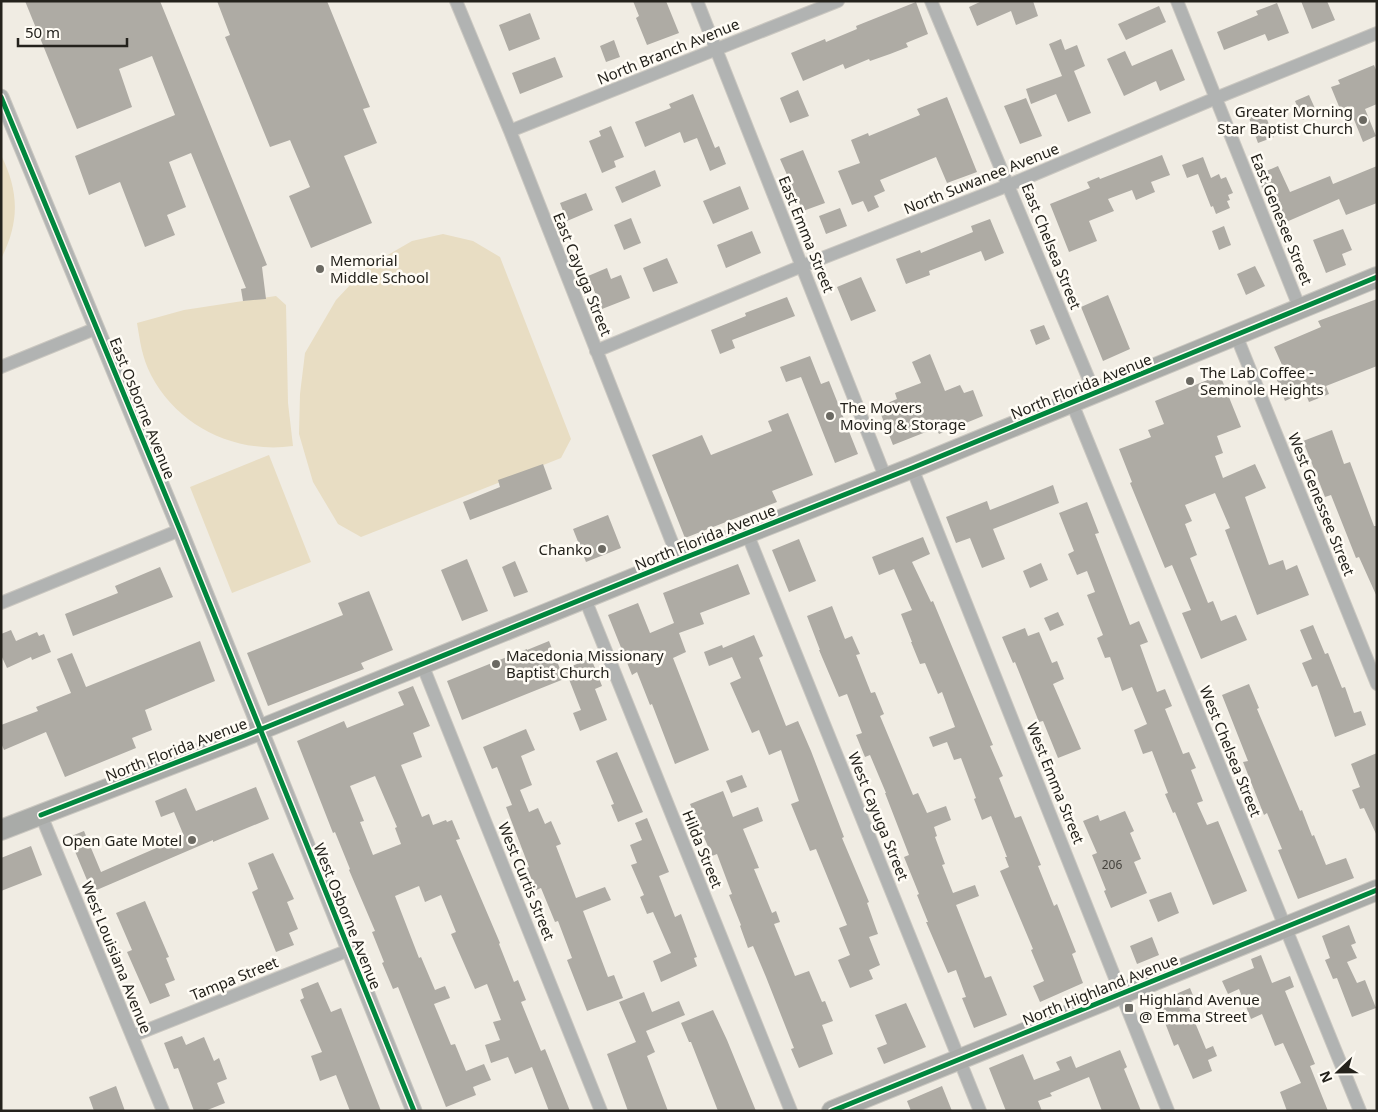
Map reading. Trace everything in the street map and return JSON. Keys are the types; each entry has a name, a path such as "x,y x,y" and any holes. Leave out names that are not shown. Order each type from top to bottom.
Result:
{"main road":[{"name":"North Florida Avenue","path":"1,830 260,730 679,560 912,468 1377,277"},
{"name":"North Highland Avenue","path":"832,1111 1377,890"}],"street":[{"name":"East Cayuga Street","path":"456,1 510,132 679,560"},
{"name":"East Emma Street","path":"697,1 886,478"},
{"name":"North Branch Avenue","path":"510,132 838,1"},
{"name":"East Chelsea Street","path":"931,1 1095,394"},
{"name":"East Genesee Street","path":"1177,1 1300,309"},
{"name":"North Suwanee Avenue","path":"596,351 802,266 1009,185 1377,33"},
{"name":"East Osborne Avenue","path":"1,97 180,530 260,730"},
{"path":"1,367 97,328"},
{"name":"West Genessee Street","path":"1236,335 1377,684"},
{"name":"West Chelsea Street","path":"1072,403 1360,1111"},
{"name":"West Emma Street","path":"912,468 1168,1111"},
{"path":"1,602 180,530"},
{"name":"West Cayuga Street","path":"747,533 980,1111"},
{"name":"Hilda Street","path":"585,599 791,1111"},
{"name":"West Curtis Street","path":"422,664 602,1111"},
{"name":"West Osborne Avenue","path":"260,730 414,1111"},
{"name":"West Louisiana Avenue","path":"41,815 163,1111"},
{"name":"Tampa Street","path":"132,1036 349,950"}],"shaded area":[{"path":"1,155 11,181 15,207 12,232 1,259"},
{"path":"443,234 473,241 500,257 571,439 561,458 361,537 338,524 313,482 299,434 300,394 305,353 336,300 367,267 412,241"},
{"path":"276,296 286,305 288,403 293,446 251,446 230,441 211,433 193,422 177,409 163,393 145,362 137,323 184,310"},
{"path":"269,455 311,562 232,593 190,487"}],"building":[{"path":"25,1 160,1 267,265 262,267 266,299 243,301 241,289 246,288 191,153 169,162 186,207 167,215 175,235 145,247 120,182 89,195 75,156 175,115 152,56 119,69 132,107 77,129"},
{"path":"217,1 327,1 370,107 363,109 377,143 344,156 372,223 311,248 289,196 310,187 290,140 270,147 225,37 230,35"},
{"path":"633,1 666,1 679,33 647,45 636,18 639,16"},
{"path":"982,1 1033,1 1038,16 1016,25 1011,11 977,26 969,7"},
{"path":"1301,1 1327,1 1335,20 1312,29"},
{"path":"916,2 928,34 906,43 908,47 890,54 870,61 869,59 845,69 843,64 803,81 791,53 825,39 826,42 857,29 856,26"},
{"path":"1277,3 1289,33 1268,41 1265,34 1224,50 1217,32 1258,15 1256,11"},
{"path":"1159,6 1166,22 1126,40 1118,24"},
{"path":"530,13 540,39 509,51 499,25"},
{"path":"1061,39 1065,50 1077,45 1085,66 1074,71 1091,113 1068,122 1056,94 1031,104 1026,89 1062,76 1049,44"},
{"path":"614,40 620,57 606,62 600,46"},
{"path":"1172,49 1185,80 1160,91 1156,81 1124,96 1107,59 1125,51 1132,66"},
{"path":"555,57 563,77 520,94 512,73"},
{"path":"1374,65 1377,72 1377,104 1365,109 1376,136 1363,142 1353,117 1345,121 1331,87 1340,84 1338,80"},
{"path":"798,90 809,116 790,123 780,98"},
{"path":"693,94 715,148 719,146 726,164 710,171 697,138 684,143 680,132 645,147 635,122 671,108 669,104"},
{"path":"1309,95 1317,113 1303,120 1295,101"},
{"path":"947,97 977,172 947,183 936,157 880,180 885,191 874,196 879,207 868,212 863,201 852,205 838,171 860,163 851,140 868,133 869,136 920,115 917,109"},
{"path":"1026,98 1042,136 1020,144 1004,106"},
{"path":"1264,112 1274,137 1258,143 1249,118"},
{"path":"611,126 624,157 614,161 616,167 602,173 589,141 601,136 599,131"},
{"path":"803,150 825,203 803,211 780,159"},
{"path":"1162,155 1170,175 1151,182 1155,192 1136,200 1132,190 1108,199 1114,211 1089,221 1097,241 1069,252 1050,204 1090,188 1087,182 1099,177 1100,179"},
{"path":"1203,157 1211,178 1219,174 1221,179 1226,177 1233,193 1228,195 1230,200 1227,201 1230,208 1216,214 1213,206 1211,207 1198,174 1187,178 1182,165"},
{"path":"1278,166 1290,192 1330,176 1333,184 1377,166 1377,203 1346,215 1339,199 1277,226 1257,175"},
{"path":"655,170 661,186 622,203 615,187"},
{"path":"740,186 749,209 713,224 703,201"},
{"path":"586,193 593,210 567,221 560,203"},
{"path":"840,208 847,226 826,234 819,216"},
{"path":"631,218 641,243 624,250 614,225"},
{"path":"990,219 1004,253 985,261 981,251 929,271 930,275 906,284 896,259 920,250 921,253 973,232 971,226"},
{"path":"1224,226 1231,245 1219,250 1212,231"},
{"path":"1343,229 1352,250 1342,254 1346,265 1326,273 1313,240"},
{"path":"752,231 761,253 726,268 717,245"},
{"path":"667,258 678,283 653,292 643,268"},
{"path":"1255,266 1265,286 1246,295 1237,274"},
{"path":"607,268 611,279 621,275 630,298 602,309 588,276"},
{"path":"861,277 876,311 851,321 837,287"},
{"path":"1108,295 1130,349 1103,361 1081,307"},
{"path":"787,297 795,316 732,340 735,348 720,354 711,330 746,316 745,313"},
{"path":"1377,299 1377,366 1326,386 1329,394 1309,402 1305,392 1285,401 1277,380 1287,376 1274,347 1321,327 1318,321"},
{"path":"1044,325 1050,339 1036,345 1030,330"},
{"path":"930,354 945,391 960,385 964,393 973,390 983,416 939,434 936,428 893,445 878,407 897,399 895,393 921,383 912,362"},
{"path":"810,356 821,384 829,381 858,454 835,463 801,377 786,382 780,367"},
{"path":"1220,375 1241,427 1217,436 1223,453 1215,456 1223,478 1255,464 1266,488 1245,497 1269,565 1283,560 1286,570 1297,565 1309,595 1257,615 1225,530 1230,528 1215,493 1185,505 1192,521 1185,524 1197,555 1190,558 1208,603 1213,601 1221,621 1236,615 1247,640 1201,659 1182,613 1191,610 1172,565 1165,568 1130,483 1132,482 1119,449 1151,437 1148,430 1164,424 1155,401"},
{"path":"788,413 813,475 772,491 777,502 685,538 652,455 702,435 711,455 772,431 768,421"},
{"path":"1332,430 1344,464 1350,462 1374,526 1377,526 1377,597 1359,557 1356,558 1331,495 1325,497 1303,441"},
{"path":"543,464 552,489 470,520 463,502 500,487 498,480"},
{"path":"1053,485 1059,503 993,529 1005,559 982,568 970,538 956,543 946,517 987,501 990,510"},
{"path":"1087,502 1099,533 1095,534 1130,625 1139,621 1148,642 1140,645 1157,692 1165,689 1172,706 1165,709 1183,754 1189,752 1196,768 1191,770 1203,801 1197,803 1207,825 1218,821 1247,891 1213,905 1175,812 1173,813 1165,794 1168,793 1152,751 1143,754 1134,730 1147,724 1132,687 1122,691 1110,657 1105,658 1097,638 1103,635 1087,595 1095,592 1087,571 1077,575 1068,554 1074,551 1059,513"},
{"path":"608,515 621,548 586,562 573,529"},
{"path":"923,537 930,554 912,562 931,602 933,601 993,745 990,746 1003,776 999,778 1015,818 1021,816 1041,865 1038,866 1054,906 1057,904 1076,952 1072,954 1083,983 1040,1002 1033,986 1044,981 1031,950 1033,949 1000,871 1009,867 1005,857 1007,857 991,816 982,820 961,758 954,760 947,742 933,747 929,737 955,727 942,692 938,694 925,663 920,664 911,642 901,614 912,610 894,569 879,575 872,557"},
{"path":"799,539 816,581 789,592 772,550"},
{"path":"467,559 488,611 462,621 441,570"},
{"path":"515,561 528,592 514,597 502,567"},
{"path":"1041,563 1048,580 1030,588 1023,571"},
{"path":"738,564 750,594 700,613 704,624 679,633 686,652 673,658 709,750 675,764 652,704 650,705 637,672 632,675 608,615 638,603 650,633 674,623 663,593"},
{"path":"160,567 173,597 73,636 65,614 118,593 115,586"},
{"path":"369,591 393,650 361,663 364,669 268,706 247,653 343,615 338,603"},
{"path":"832,606 845,639 852,636 860,654 856,655 871,693 875,692 884,714 880,716 913,795 918,793 927,813 946,806 951,820 934,827 937,836 935,837 945,864 942,865 953,893 975,885 979,896 956,905 985,978 991,976 1007,1015 974,1028 962,998 966,997 956,970 948,973 926,922 928,922 917,895 919,894 904,857 909,855 870,755 865,757 856,735 862,733 847,694 839,697 807,616"},
{"path":"1058,612 1064,625 1050,631 1044,618"},
{"path":"1313,625 1325,654 1328,653 1342,688 1345,687 1354,713 1361,711 1366,725 1335,737 1317,685 1312,687 1302,663 1312,659 1300,630"},
{"path":"1025,628 1028,636 1039,632 1052,663 1057,661 1064,679 1053,684 1081,749 1058,758 1043,721 1039,722 1015,662 1013,663 1002,637"},
{"path":"11,630 16,641 37,632 39,636 44,634 51,652 32,660 31,657 7,668 1,655 1,634"},
{"path":"754,635 763,656 759,658 786,726 798,721 811,751 844,837 842,838 869,902 867,903 878,934 869,937 880,965 869,970 873,979 850,988 838,960 850,955 839,928 847,925 816,849 810,851 791,804 799,801 781,750 769,755 759,730 752,733 730,683 741,678 732,657 709,666 704,652 722,645 723,648"},
{"path":"200,641 215,681 145,710 152,730 132,738 136,748 65,777 46,732 4,750 1,743 1,725 38,711 36,707 71,693 57,659 72,653 86,687"},
{"path":"549,641 564,679 462,720 447,681"},
{"path":"591,658 602,686 595,689 607,720 580,731 573,713 581,710 565,669"},
{"path":"1249,684 1259,708 1257,709 1300,811 1302,810 1326,865 1346,858 1354,878 1298,899 1278,850 1282,849 1267,813 1264,815 1243,762 1248,761 1222,695"},
{"path":"413,686 430,726 413,733 422,757 401,765 422,817 429,814 433,825 446,820 447,822 452,820 460,839 456,840 500,943 514,982 518,980 526,1000 521,1002 541,1051 545,1049 570,1111 549,1111 532,1067 515,1074 508,1057 491,1063 485,1045 500,1040 493,1022 501,1020 487,984 475,989 451,934 456,932 441,895 425,902 419,886 395,896 419,958 421,957 435,990 445,986 450,998 434,1004 451,1045 455,1044 466,1071 484,1064 491,1080 473,1087 476,1095 446,1107 398,987 393,989 382,963 384,962 372,932 375,931 335,832 333,833 297,741 344,721 347,728 404,705 398,692","holes":["375,776 397,827 395,828 401,844 373,855 360,822 364,821 350,786"]},
{"path":"526,729 535,750 521,756 532,785 520,790 529,812 538,808 545,824 551,821 561,844 556,846 576,898 605,887 611,900 583,911 608,977 614,975 623,998 587,1011 567,960 572,958 558,921 555,922 541,888 536,890 506,807 512,805 497,767 492,769 483,747"},
{"path":"617,752 643,812 618,822 611,805 614,804 596,761"},
{"path":"1377,753 1377,836 1364,808 1360,809 1352,790 1360,787 1351,764"},
{"path":"742,775 747,787 731,793 726,781"},
{"name":"Open Gate Motel","path":"256,787 269,819 213,842 213,840 92,892 69,837 84,831 101,872 184,836 174,812 161,817 155,801 186,788 196,811"},
{"path":"723,791 733,817 758,807 763,821 743,829 759,868 754,869 772,913 776,911 780,922 774,924 795,976 809,971 822,1002 825,1001 833,1021 822,1025 833,1054 799,1068 791,1049 794,1048 753,946 748,948 729,895 732,894 717,854 712,856 690,804"},
{"path":"1125,811 1134,831 1130,833 1141,859 1134,862 1147,893 1111,908 1092,855 1097,853 1083,821 1098,815 1100,821"},
{"path":"647,818 669,872 659,876 675,917 681,914 697,957 694,958 697,966 661,982 653,961 671,953 653,912 647,914 640,897 644,895 631,865 637,863 630,845 642,840 635,823"},
{"path":"31,846 42,875 1,891 1,858"},
{"path":"273,853 294,899 287,902 298,929 289,933 294,945 276,952 252,892 258,889 248,863"},
{"path":"1171,892 1179,913 1158,922 1149,900"},
{"path":"145,901 169,957 166,958 175,980 165,984 170,996 150,1004 127,952 132,950 116,913"},
{"path":"1349,925 1356,943 1351,945 1357,958 1347,962 1357,983 1365,980 1376,1008 1352,1017 1337,978 1333,979 1325,960 1330,958 1322,936"},
{"path":"1152,937 1159,955 1137,964 1130,946"},
{"path":"1261,955 1272,983 1290,976 1294,987 1285,991 1315,1064 1310,1066 1328,1111 1287,1111 1280,1092 1301,1083 1283,1043 1275,1046 1262,1014 1251,1019 1239,989 1228,994 1222,981 1254,968 1251,959"},
{"path":"318,982 331,1012 341,1008 381,1111 350,1111 336,1075 320,1081 311,1056 322,1052 300,1000 304,998 301,989"},
{"path":"1190,988 1197,1005 1189,1008 1206,1049 1213,1046 1217,1056 1208,1060 1212,1071 1193,1079 1178,1044 1174,1046 1157,1002"},
{"path":"644,992 652,1012 679,1001 685,1015 646,1031 655,1052 647,1056 668,1111 628,1111 607,1054 636,1042 619,1002"},
{"path":"906,1003 926,1047 884,1064 877,1048 887,1044 875,1015"},
{"path":"713,1010 756,1111 718,1111 691,1042 689,1042 681,1023"},
{"path":"182,1036 186,1045 204,1037 214,1061 219,1058 227,1079 217,1083 225,1103 205,1111 194,1111 178,1068 174,1069 164,1043"},
{"path":"1120,1050 1127,1067 1124,1069 1141,1111 1102,1111 1089,1077 1050,1093 1052,1096 1038,1101 1042,1111 1006,1111 989,1068 1023,1054 1034,1080 1060,1070 1056,1062 1071,1056 1076,1068"},
{"path":"116,1086 125,1111 94,1111 89,1097"},
{"path":"942,1086 952,1111 911,1111 907,1101"}],"cycle path":[{"path":"1,97 180,530 414,1111"},
{"path":"41,815 242,737 912,468 1377,277"},
{"path":"832,1111 1377,890"}],"place":[{"name":"Greater Morning Star Baptist Church","path":"1363,120"},
{"name":"Memorial Middle School","path":"320,269"},
{"name":"The Lab Coffee - Seminole Heights","path":"1190,381"},
{"name":"The Movers Moving & Storage","path":"830,416"},
{"name":"Chanko","path":"602,549"},
{"name":"Macedonia Missionary Baptist Church","path":"496,664"},
{"name":"Open Gate Motel","path":"192,840"},
{"name":"Highland Avenue @ Emma Street","path":"1129,1008"}]}
